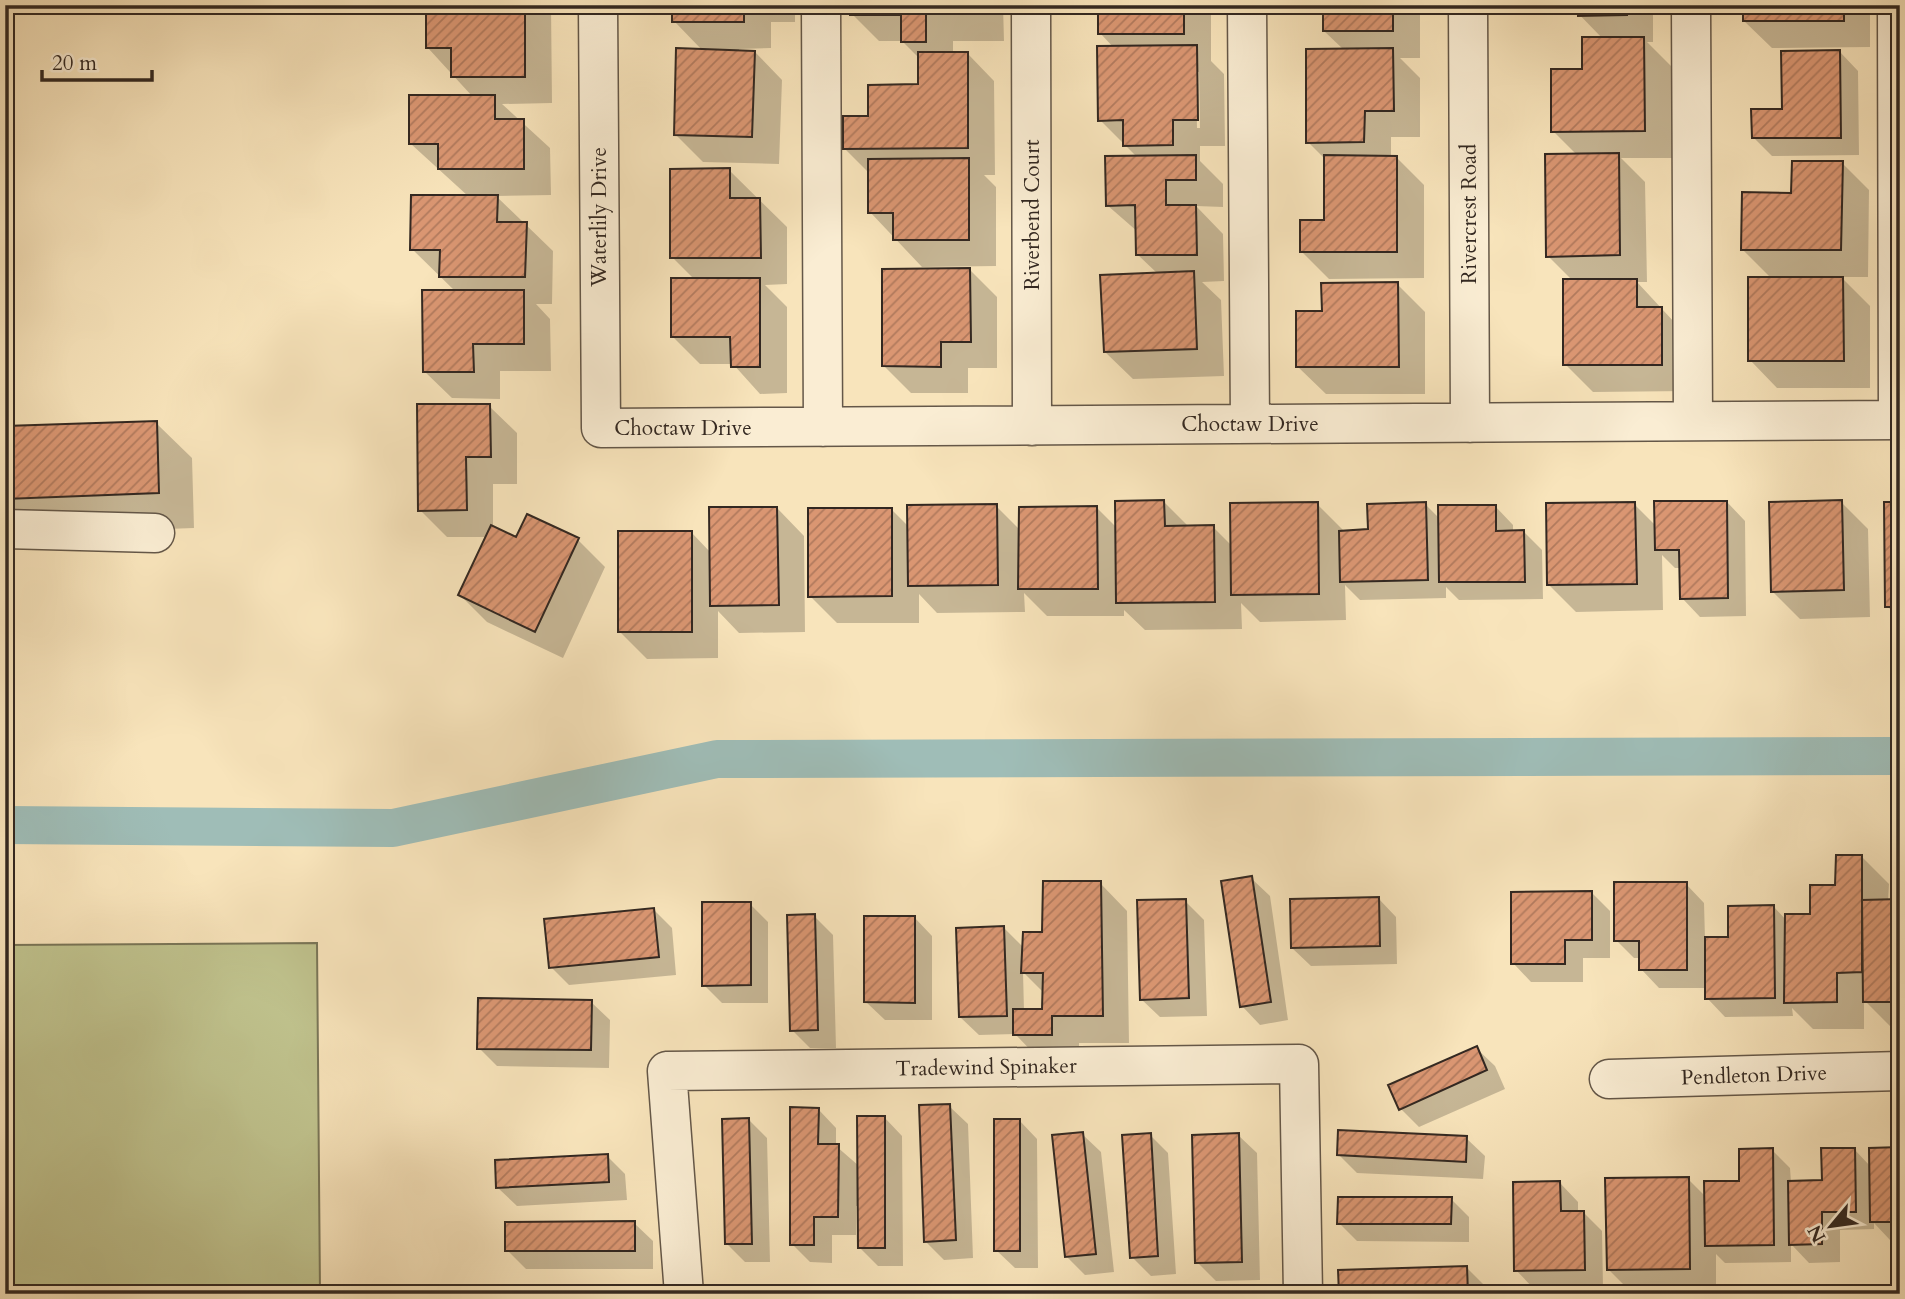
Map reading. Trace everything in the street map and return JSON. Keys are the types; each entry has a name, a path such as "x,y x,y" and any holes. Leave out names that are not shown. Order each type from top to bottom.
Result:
{"street":[{"name":"Waterlily Drive","path":"598,5 601,428"},
{"path":"821,5 824,427"},
{"name":"Riverbend Court","path":"1031,5 1032,426"},
{"path":"1247,5 1250,424"},
{"name":"Rivercrest Road","path":"1468,5 1470,423"},
{"path":"1691,5 1693,421"},
{"path":"1897,5 1899,420"},
{"name":"Choctaw Drive","path":"601,428 1899,420"},
{"path":"5,529 155,533"},
{"name":"Tradewind Spinaker","path":"684,1294 667,1071 1299,1064 1303,1294"},
{"name":"Pendleton Drive","path":"1609,1079 1900,1071"}],"green space":[{"path":"317,943 320,1294 5,1294 5,945"}],"building":[{"path":"426,5 525,5 525,77 451,77 451,48 426,48"},
{"path":"672,5 744,5 744,22 672,22"},
{"path":"850,5 977,5 977,14 926,14 926,42 901,42 901,15 850,15"},
{"path":"1098,5 1184,5 1184,34 1098,34"},
{"path":"1323,5 1393,5 1393,31 1323,31"},
{"path":"1578,5 1627,5 1627,15 1578,16"},
{"path":"1743,5 1844,5 1844,21 1743,21"},
{"path":"1582,37 1644,37 1645,131 1551,132 1551,69 1582,69"},
{"path":"1197,45 1198,120 1173,120 1173,145 1123,146 1123,120 1098,121 1097,46"},
{"path":"676,48 755,51 752,137 674,135"},
{"path":"1393,48 1394,111 1365,111 1364,142 1306,143 1306,49"},
{"path":"1840,50 1841,138 1752,138 1751,109 1782,109 1781,51"},
{"path":"918,52 968,52 968,148 843,149 843,116 868,116 868,85 918,84"},
{"path":"409,95 495,95 495,119 524,119 524,169 438,169 438,144 409,144"},
{"path":"1619,153 1620,255 1546,257 1545,154"},
{"path":"1196,155 1196,180 1166,180 1166,205 1196,205 1197,255 1136,255 1135,205 1106,206 1105,156"},
{"path":"1324,155 1397,156 1397,252 1300,252 1300,220 1324,220"},
{"path":"969,158 969,240 893,240 893,213 868,213 868,159"},
{"path":"1792,161 1843,161 1841,250 1741,250 1742,192 1791,193"},
{"path":"730,168 730,198 760,198 761,258 670,258 670,169"},
{"path":"411,195 498,195 497,222 527,222 525,277 439,277 440,250 410,250"},
{"path":"970,268 971,342 941,342 941,367 882,366 882,269"},
{"path":"1194,271 1197,349 1104,352 1100,275"},
{"path":"1748,277 1843,277 1844,361 1748,361"},
{"path":"671,278 760,278 760,367 731,367 730,337 671,337"},
{"path":"1563,279 1637,279 1637,307 1662,307 1662,365 1563,365"},
{"path":"1398,282 1399,367 1296,367 1296,311 1322,311 1321,283"},
{"path":"422,290 524,290 524,344 473,344 474,372 423,372"},
{"path":"417,404 490,404 491,457 466,457 467,510 418,511"},
{"path":"157,421 159,493 5,499 5,426"},
{"path":"1164,500 1165,526 1214,525 1215,602 1116,603 1115,501"},
{"path":"1842,500 1844,590 1771,592 1769,502"},
{"path":"1654,501 1727,501 1728,598 1680,599 1679,550 1655,550"},
{"path":"1318,502 1319,594 1231,595 1230,503"},
{"path":"1426,502 1428,580 1340,582 1339,531 1368,529 1367,504"},
{"path":"1635,502 1637,584 1547,585 1546,503"},
{"path":"1884,502 1900,502 1900,607 1885,607"},
{"path":"997,504 998,585 908,586 907,505"},
{"path":"1438,505 1496,505 1496,531 1524,530 1525,582 1439,582"},
{"path":"1097,506 1098,589 1018,589 1019,507"},
{"path":"709,507 777,507 779,605 710,606"},
{"path":"808,508 892,508 892,596 808,597"},
{"path":"527,514 579,538 535,632 458,595 491,525 516,537"},
{"path":"618,531 692,531 692,632 618,632"},
{"path":"1836,855 1862,855 1862,972 1837,973 1837,1002 1784,1003 1785,914 1810,914 1810,885 1835,885"},
{"path":"1252,876 1271,1002 1240,1007 1221,881"},
{"path":"1043,881 1101,881 1103,1016 1052,1016 1052,1035 1013,1035 1013,1009 1042,1009 1043,973 1021,973 1023,932 1042,932"},
{"path":"1614,882 1687,882 1687,970 1639,970 1639,941 1614,941"},
{"path":"1592,891 1592,940 1565,940 1565,964 1511,964 1511,892"},
{"path":"1379,897 1380,946 1291,948 1290,899"},
{"path":"1186,899 1189,998 1140,1000 1137,900"},
{"path":"1900,899 1900,1002 1863,1002 1862,900"},
{"path":"702,902 751,902 751,985 702,986"},
{"path":"1774,905 1775,998 1705,999 1705,937 1728,937 1728,906"},
{"path":"654,908 659,957 549,968 544,919"},
{"path":"815,914 818,1030 790,1031 787,915"},
{"path":"864,916 915,916 915,1003 864,1002"},
{"path":"1004,926 1007,1016 959,1017 956,928"},
{"path":"478,998 592,1000 591,1050 477,1049"},
{"path":"1477,1046 1487,1070 1399,1110 1388,1085"},
{"path":"950,1104 956,1240 924,1242 919,1105"},
{"path":"790,1107 819,1108 818,1144 839,1144 838,1217 814,1217 814,1245 790,1245"},
{"path":"857,1116 885,1116 885,1248 858,1248"},
{"path":"749,1118 752,1244 725,1244 722,1119"},
{"path":"994,1119 1020,1119 1020,1251 994,1251"},
{"path":"1338,1130 1467,1136 1466,1162 1337,1155"},
{"path":"1083,1132 1096,1254 1065,1257 1052,1135"},
{"path":"1151,1133 1158,1256 1130,1258 1122,1135"},
{"path":"1239,1133 1242,1262 1195,1263 1192,1135"},
{"path":"1900,1147 1900,1246 1894,1246 1894,1222 1870,1222 1869,1148"},
{"path":"1773,1148 1774,1245 1705,1246 1704,1181 1739,1181 1739,1149"},
{"path":"1821,1148 1855,1148 1856,1212 1822,1212 1822,1244 1789,1245 1788,1181 1822,1180"},
{"path":"608,1154 609,1182 496,1188 495,1160"},
{"path":"1689,1177 1690,1269 1607,1270 1605,1178"},
{"path":"1560,1181 1561,1211 1584,1211 1585,1270 1514,1271 1513,1182"},
{"path":"1338,1197 1452,1197 1451,1224 1337,1224"},
{"path":"635,1221 635,1251 505,1251 505,1222"},
{"path":"1467,1266 1468,1294 1339,1294 1338,1270"},
{"path":"638,1291 638,1294 518,1294 518,1292"}],"waterway":[{"path":"5,825 393,828 717,759 1900,756"}]}
